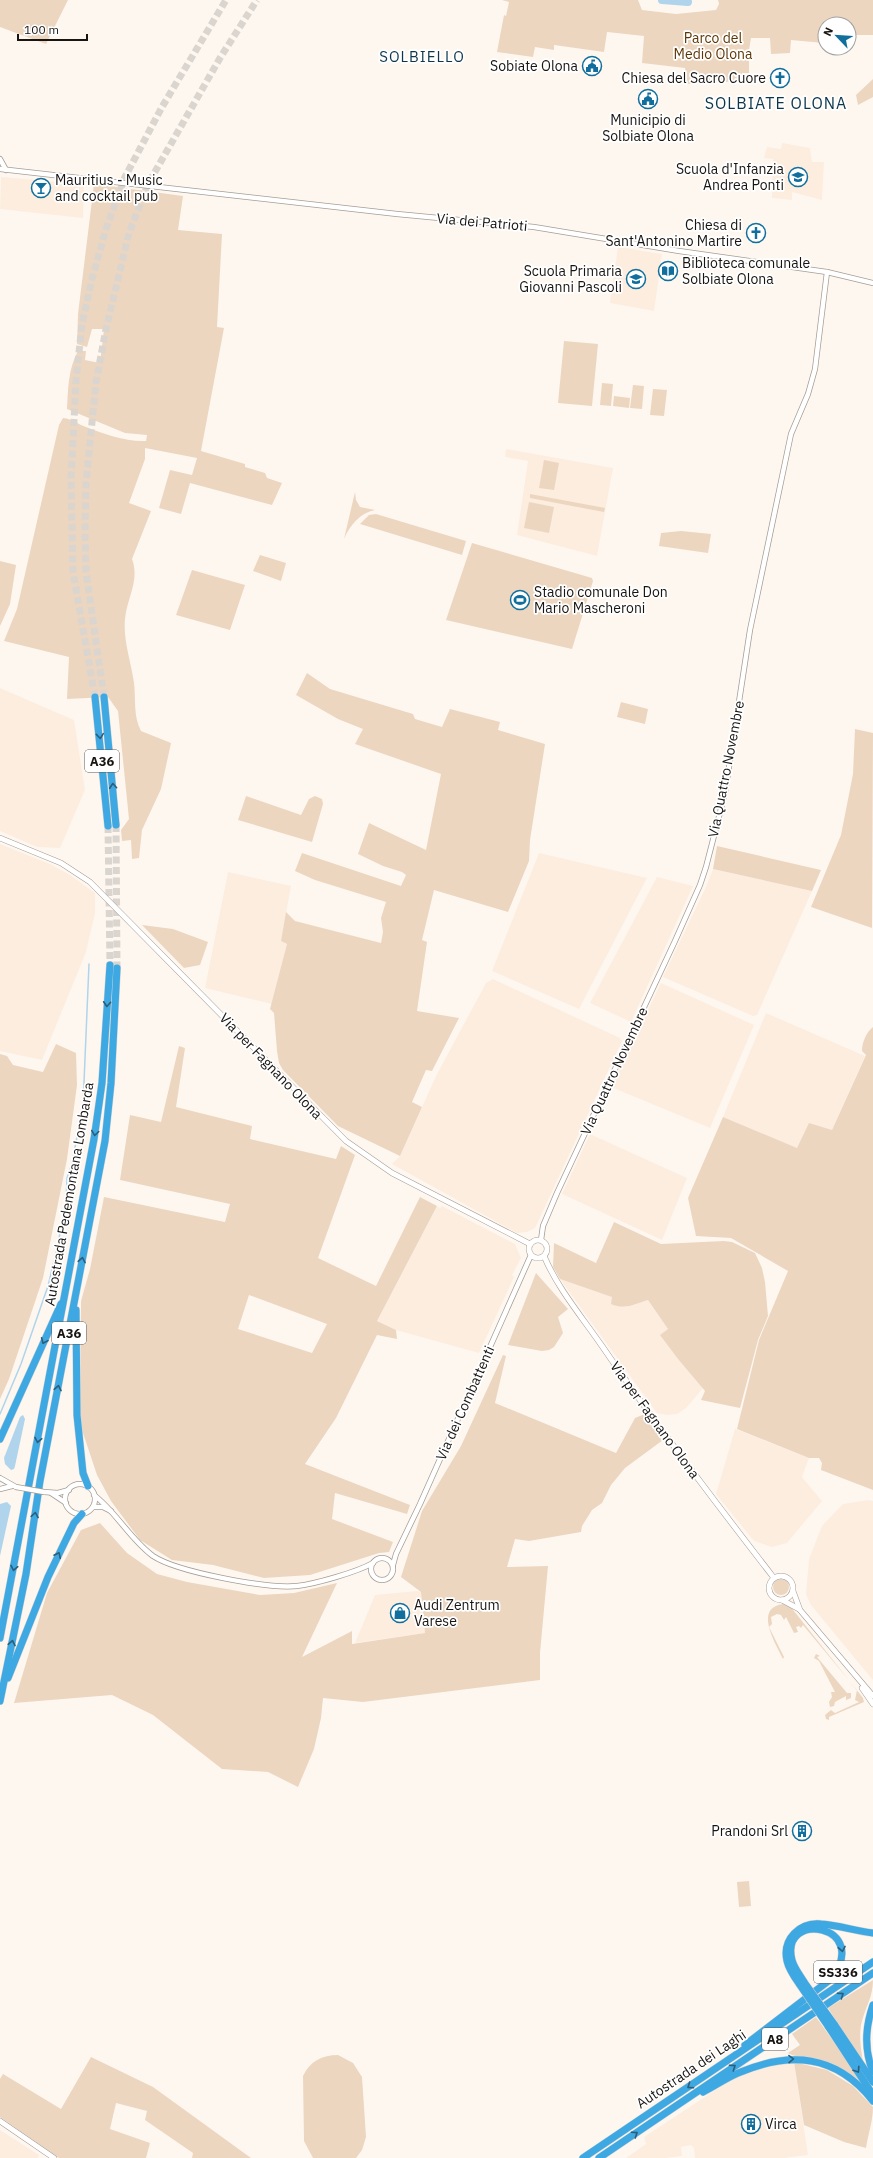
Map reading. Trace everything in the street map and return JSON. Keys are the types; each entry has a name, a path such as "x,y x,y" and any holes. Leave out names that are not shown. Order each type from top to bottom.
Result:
{"highway":[{"name":"A36","path":"95,697 108,826"},
{"name":"A36","path":"104,697 116,825"},
{"name":"Autostrada Pedemontana Lombarda","path":"0,1638 66,1293 95,1132 102,1083 114,966 111,1083 105,1141 40,1481 26,1574 1,1698"},
{"path":"0,1439 66,1293"},
{"path":"76,1293 77,1415 83,1473 88,1486"},
{"path":"1,1698 48,1577 74,1523 82,1514"},
{"path":"873,1933 820,1923 803,1927 795,1932 787,1945 786,1953 792,1972 873,2082"},
{"name":"SS336","path":"734,2056 751,2039 831,1979 838,1972 843,1963 844,1954 841,1942 834,1933 828,1929 812,1929 805,1931 795,1940 791,1953 792,1961 802,1984"},
{"name":"Autostrada dei Laghi","path":"583,2158 873,1962"},
{"name":"Autostrada dei Laghi","path":"600,2158 873,1973"},
{"path":"873,2005 867,2023 866,2039 867,2055 873,2072"},
{"path":"831,2025 873,2094"},
{"path":"678,2105 736,2074 760,2065 784,2060 813,2060 838,2069 861,2087 873,2101"}],"main road":[{"name":"Via per Fagnano Olona","path":"0,838 61,863 90,882 346,1141 392,1173 530,1244"},
{"path":"541,1240 535,1240 530,1244 528,1250 531,1255 539,1258 544,1256"},
{"name":"Via per Fagnano Olona","path":"541,1240 547,1246 547,1252 544,1256 552,1274 618,1369 708,1492 774,1578"},
{"path":"800,1610 782,1600 773,1597 769,1591 770,1584 774,1578 780,1576 787,1577 792,1582 793,1591 800,1610 854,1676 873,1696"},
{"path":"782,1600 789,1597 793,1591"},
{"path":"854,1676 873,1704"},
{"path":"0,2121 54,2158"}],"street":[{"path":"0,159 1,167"},
{"name":"Via dei Patrioti","path":"1,167 6,170 87,180 534,227 693,253 827,272 873,284"},
{"name":"Via Quattro Novembre","path":"541,1240 543,1226 557,1193 672,947 700,885 706,868 722,805 750,630 791,434 808,394 815,369 827,272"},
{"name":"Via dei Combattenti","path":"372,1575 379,1580 388,1579 393,1572 393,1565 398,1549 420,1504 531,1255"},
{"path":"0,1478 14,1486 44,1492 51,1493 69,1490"},
{"path":"66,1503 66,1495 69,1490 76,1485 88,1486 94,1495 93,1507"},
{"path":"0,1489 14,1486"},
{"path":"51,1493 66,1503 72,1511 82,1514 93,1507 103,1507 113,1512"},
{"name":"Via dei Combattenti","path":"94,1495 113,1512 146,1550 162,1561 178,1568 274,1586 296,1586 315,1583 358,1570 378,1559 385,1558 398,1549"},
{"path":"385,1558 393,1565"},
{"path":"358,1570 372,1575 372,1563"}],"shaded area":[{"name":"Scuola d'Infanzia Andrea Ponti","path":"782,143 810,148 812,162 824,162 822,200 792,192 792,200 772,198 773,159 764,158 767,147 781,149"},
{"path":"1,177 84,184 83,218 0,209"},
{"name":"Scuola Primaria Giovanni Pascoli","path":"618,247 662,254 654,311 610,303"},
{"path":"506,449 613,468 597,556 517,535 528,461 505,457"},
{"path":"0,688 74,720 85,790 60,848 37,847 0,831"},
{"path":"0,844 50,864 70,875 95,893 95,913 86,952 42,1060 0,1051"},
{"path":"539,853 647,878 579,1009 492,971"},
{"path":"713,869 812,891 757,1015 753,1016 663,977 706,887"},
{"path":"228,872 291,886 281,941 287,944 272,1004 205,988"},
{"path":"657,877 693,886 631,1022 590,1003"},
{"path":"493,979 620,1038 622,1041 535,1228 527,1232 517,1233 392,1164 400,1156 436,1076 486,983"},
{"path":"661,983 754,1025 710,1128 611,1087"},
{"path":"766,1013 865,1056 832,1130 797,1148 723,1117"},
{"path":"590,1134 687,1178 662,1240 562,1194"},
{"path":"437,1206 440,1208 442,1206 515,1244 521,1258 512,1275 514,1277 479,1353 396,1330 377,1321"},
{"path":"560,1279 613,1297 630,1306 648,1300 668,1329 661,1335 678,1359 703,1388 686,1408 677,1414 667,1415 657,1413"},
{"path":"735,1429 809,1458 802,1477 822,1501 787,1543 772,1547 754,1541 716,1494"},
{"path":"868,1500 873,1501 873,1680 811,1605 806,1594 809,1559 822,1526 843,1504"},
{"path":"417,1591 421,1592 425,1633 355,1643 375,1595"},
{"path":"794,2062 808,2155 783,2158 695,2158 694,2148 691,2145 681,2147 682,2156 666,2158 626,2158 646,2144 644,2137 734,2078 757,2068"},
{"path":"0,2130 39,2155 38,2158 0,2158"}],"green space":[{"path":"0,0 68,0 46,44 0,27"},
{"name":"Parco del Medio Olona","path":"502,0 638,0 642,10 676,14 716,10 719,4 718,0 873,0 873,35 857,35 857,16 817,16 817,42 791,40 790,53 771,54 770,38 751,38 749,50 749,73 742,73 742,81 687,84 685,68 642,63 644,36 607,32 604,52 554,45 554,50 535,47 533,57 497,52 504,15 506,16 509,2"},
{"path":"873,79 873,97 858,105 856,95"},
{"path":"94,184 183,196 178,230 222,234 217,327 224,328 201,451 245,464 245,467 265,473 267,478 282,483 272,505 190,483 181,514 159,508 170,470 192,475 197,458 145,448 145,459 129,503 151,511 132,559 135,574 126,611 125,635 134,683 138,725 141,731 171,743 161,789 142,830 139,858 132,859 131,840 122,841 121,830 129,819 118,711 108,697 67,699 69,657 4,641 17,609 59,425 63,418 70,419 83,426 115,437 146,441 147,435 125,433 67,409 70,372 78,351 86,351 85,360 100,363 104,329 92,329 87,347 77,344 78,314"},
{"path":"564,341 598,344 592,406 558,403"},
{"path":"602,383 613,384 611,406 600,405"},
{"path":"633,385 644,386 642,409 630,408"},
{"path":"653,389 667,390 664,416 650,415"},
{"path":"614,396 630,398 629,408 613,406"},
{"path":"544,460 559,463 554,490 539,488"},
{"path":"355,492 356,500 360,507 375,510 356,520 344,539"},
{"path":"530,494 605,508 604,512 530,498"},
{"path":"529,502 554,507 549,533 524,528"},
{"path":"376,514 466,541 462,555 360,524 369,515"},
{"path":"681,531 711,534 708,553 659,546 661,533"},
{"name":"Stadio comunale Don Mario Mascheroni","path":"472,543 592,578 593,581 572,649 446,620"},
{"path":"260,555 286,563 281,581 253,571"},
{"path":"0,561 16,565 10,604 0,626"},
{"path":"192,570 245,585 230,630 176,615"},
{"path":"307,673 330,689 413,714 415,719 442,727 450,709 500,722 498,730 545,744 530,840 529,861 508,912 434,890 422,940 427,942 417,1011 459,1018 432,1071 426,1070 412,1102 422,1107 400,1156 338,1126 283,1070 279,1063 277,1051 274,1013 270,1009 287,944 281,941 286,912 295,921 381,943 383,932 381,918 386,902 315,880 295,871 302,853 401,886 406,875 402,872 383,866 358,854 369,823 426,850 441,774 355,744 363,729 338,719 296,695"},
{"path":"621,702 648,709 645,724 617,717"},
{"path":"855,729 873,733 872,928 811,907 841,835 853,774"},
{"path":"246,796 301,815 309,799 315,796 322,799 323,804 312,842 238,820"},
{"path":"717,846 821,870 812,891 713,869"},
{"path":"142,925 173,929 208,942 200,965 184,968"},
{"path":"873,1027 873,1490 821,1470 822,1463 819,1458 809,1458 737,1429 759,1340 788,1271 731,1238 696,1236 688,1198 723,1117 797,1148 809,1123 832,1130 866,1055 862,1051 863,1045 866,1035"},
{"path":"56,1044 76,1053 77,1085 67,1159 43,1278 9,1379 0,1399 0,1054 7,1056 13,1065 43,1072"},
{"path":"179,1046 185,1048 176,1107 252,1126 250,1139 336,1159 341,1146 355,1155 318,1258 376,1286 420,1197 437,1206 377,1321 396,1330 397,1339 377,1335 336,1418 305,1464 410,1505 407,1514 335,1493 332,1519 393,1542 389,1552 379,1553 310,1575 264,1578 213,1565 172,1560 140,1540 111,1501 97,1475 80,1424 81,1301 90,1269 104,1197 225,1222 230,1204 120,1180 130,1115 161,1122","holes":["249,1295 327,1324 312,1353 238,1329"]},
{"path":"614,1222 661,1244 724,1241 732,1242 755,1253 762,1268 765,1282 768,1316 758,1340 740,1408 701,1400 705,1391 660,1335 668,1329 648,1300 630,1306 616,1306 611,1304 612,1297 560,1279 553,1267 554,1243 596,1263"},
{"path":"536,1273 568,1309 558,1317 563,1333 554,1347 549,1350 542,1351 508,1345"},
{"path":"503,1355 506,1356 495,1403 616,1453 635,1418 645,1414 663,1440 625,1468 611,1485 602,1503 592,1510 582,1526 581,1532 529,1541 515,1539 507,1567 548,1566 540,1653 540,1680 363,1702 323,1698 321,1718 314,1749 298,1787 268,1772 222,1769 153,1715 112,1695 14,1703 47,1593 81,1530 100,1523 127,1553 157,1574 187,1582 260,1595 294,1593 337,1583 302,1657 352,1631 352,1644 425,1633 421,1592 401,1577 422,1511 461,1446"},
{"path":"778,1579 784,1579 789,1584 787,1593 784,1595 778,1595 773,1590 773,1584"},
{"path":"783,1604 790,1606 849,1681 803,1625 801,1628 799,1626 796,1627 798,1632 794,1633 786,1617 784,1620 781,1615 777,1614 771,1617 772,1624 769,1627 769,1612 774,1607"},
{"path":"769,1627 784,1657 783,1659 772,1636"},
{"path":"816,1654 820,1656 817,1657 847,1693 851,1693 851,1698 846,1700 846,1696 835,1702 834,1706 830,1707 829,1702 832,1697 831,1692 835,1692 819,1661 814,1658"},
{"path":"857,1690 864,1702 829,1717 829,1720 826,1719 825,1715 831,1710 835,1713 859,1702 855,1700"},
{"path":"749,1881 751,1906 739,1907 737,1882"},
{"path":"873,1980 872,1992 860,2030 860,2044 863,2062 828,2008"},
{"path":"816,2017 864,2084 846,2071 834,2065 813,2058 791,2055 788,2053 800,2045 792,2034"},
{"path":"338,2055 353,2063 362,2077 366,2137 362,2150 356,2158 313,2158 304,2141 303,2076 309,2066 317,2060 327,2056"},
{"path":"91,2057 153,2087 251,2158 192,2158 193,2153 145,2120 147,2111 116,2103 110,2129 150,2143 146,2158 59,2158 0,2117 0,2079 3,2074 61,2109"},
{"path":"794,2062 827,2070 853,2086 873,2107 866,2148 844,2142 804,2125"}],"water":[{"path":"23,1415 25,1419 15,1466 14,1469 11,1470 5,1464 4,1458 20,1417"},
{"path":"7,1502 11,1506 0,1556 0,1504"}],"waterway":[{"path":"662,0 688,2"},
{"path":"0,1414 21,1364 48,1286 57,1249 66,1201 67,1178 72,1163 83,1106 89,964"}],"tunnel":[{"path":"95,697 73,572 71,479 76,381 82,324 92,279 106,229 125,177 162,107 226,0"},
{"path":"104,697 86,572 85,534 86,483 96,382 106,329 129,233 148,184 220,58 257,0"},
{"path":"116,825 117,968"},
{"path":"108,826 110,965"}],"place":[{"name":"Sobiate Olona","path":"592,66"},
{"name":"Chiesa del Sacro Cuore","path":"780,78"},
{"name":"Municipio di Solbiate Olona","path":"648,99"},
{"name":"Scuola d'Infanzia Andrea Ponti","path":"798,177"},
{"name":"Mauritius - Music and cocktail pub","path":"41,188"},
{"name":"Chiesa di Sant'Antonino Martire","path":"756,233"},
{"name":"Biblioteca comunale Solbiate Olona","path":"668,271"},
{"name":"Scuola Primaria Giovanni Pascoli","path":"636,279"},
{"name":"Stadio comunale Don Mario Mascheroni","path":"520,600"},
{"name":"Audi Zentrum Varese","path":"400,1613"},
{"name":"Prandoni Srl","path":"802,1831"},
{"name":"Virca","path":"751,2124"}],"district":[{"name":"SOLBIELLO","path":"422,57"},
{"name":"SOLBIATE OLONA","path":"776,103"}]}
